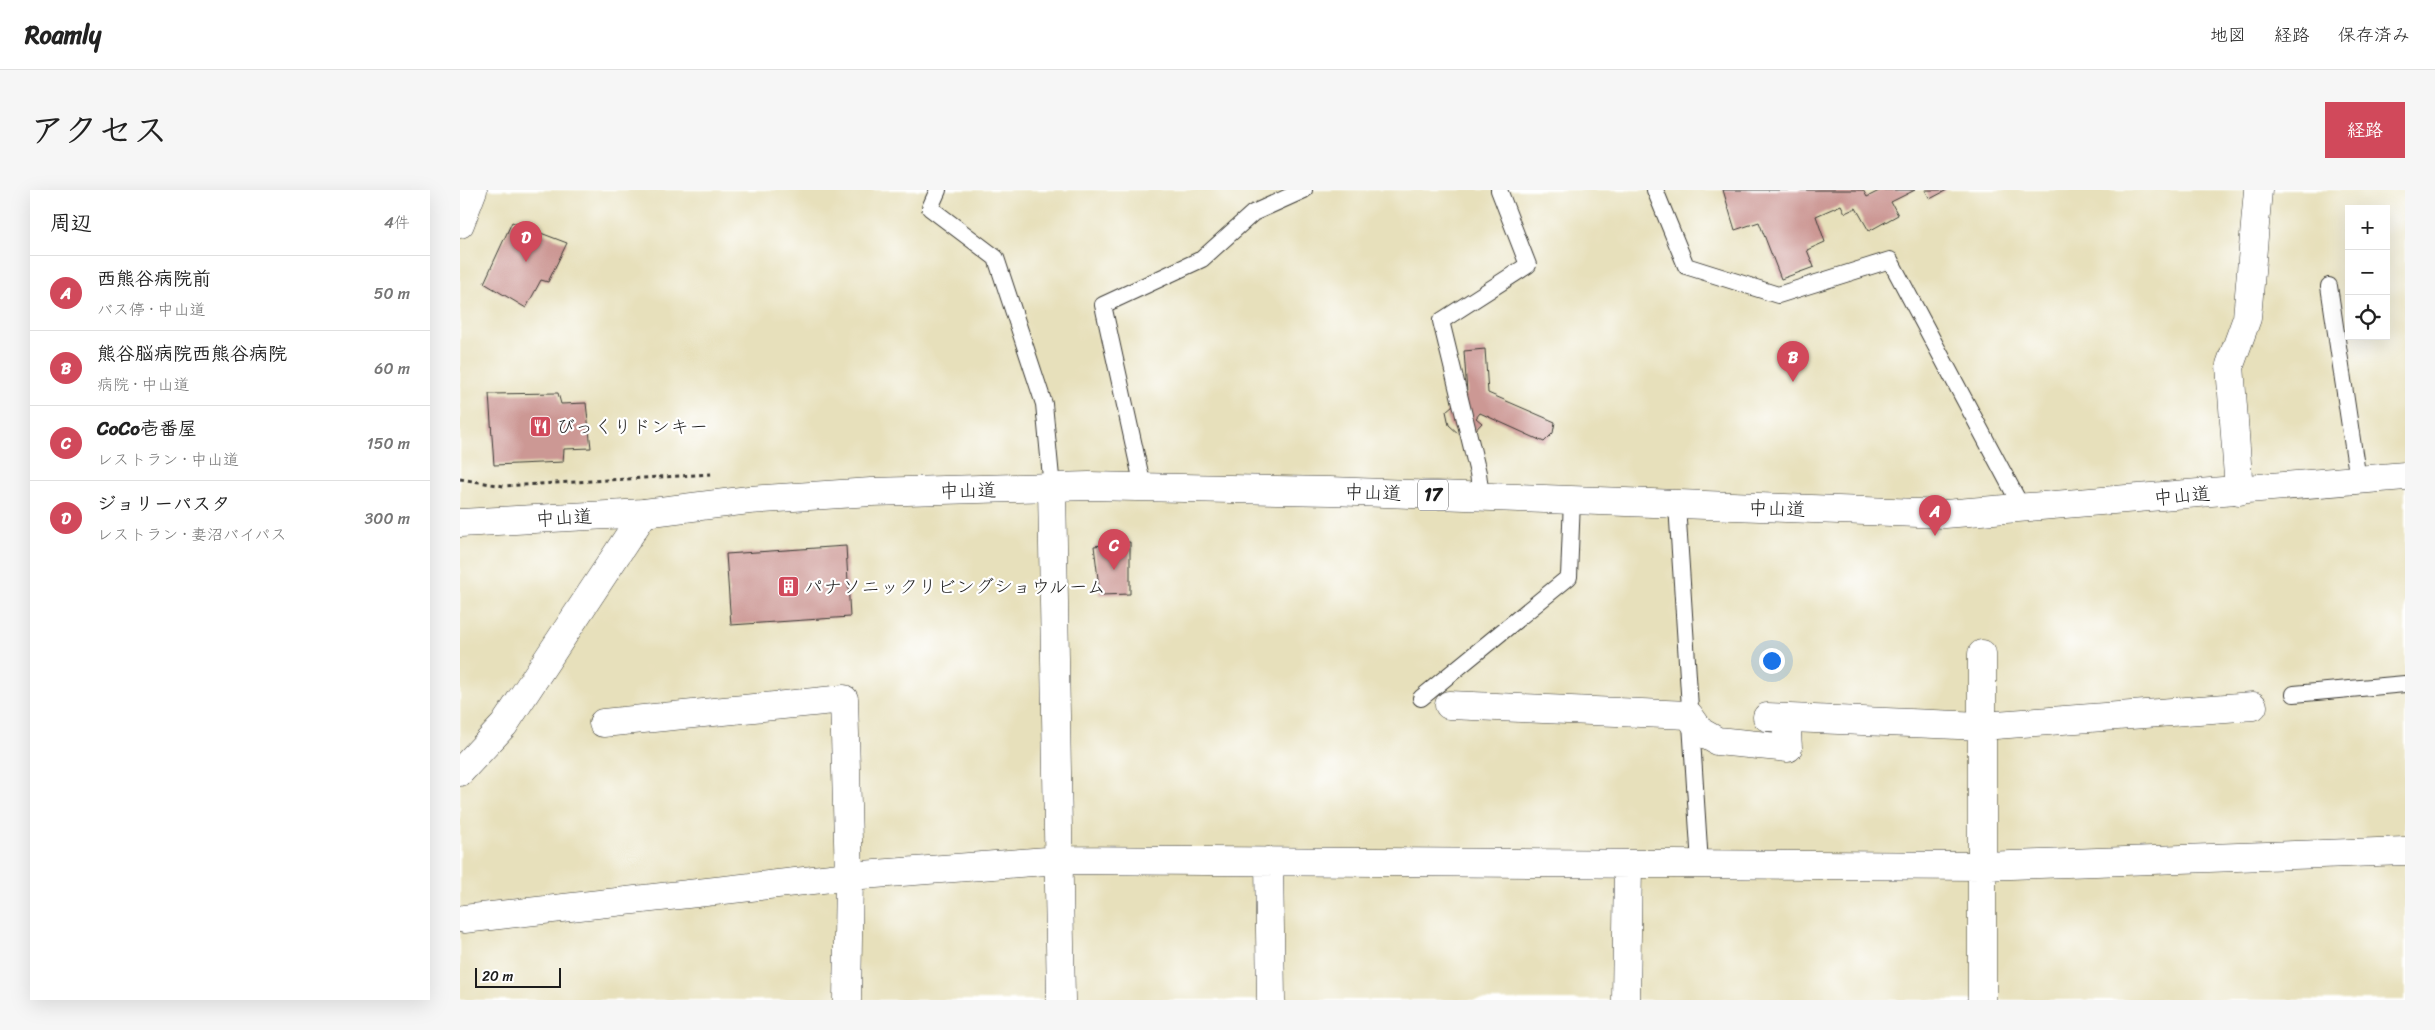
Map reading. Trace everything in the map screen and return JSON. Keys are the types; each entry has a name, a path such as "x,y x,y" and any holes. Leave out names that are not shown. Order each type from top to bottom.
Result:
{"main road":[{"path":"460,224 473,190"},
{"path":"2239,491 2230,365 2247,318 2258,190"},
{"name":"中山道","path":"460,522 644,512 749,500 870,492 1143,487 1945,514 2405,476"},
{"path":"1052,488 1061,1000"},
{"path":"460,772 504,726 644,512"},
{"path":"1982,654 1982,1000"},
{"path":"604,722 844,699 849,876 847,1000"},
{"path":"1449,705 1689,715 1701,732 1717,741 1788,748 1777,717 1982,726 2253,706"},
{"path":"464,919 849,876 1060,860 1982,866 2405,851"},
{"path":"1269,861 1271,1000"},
{"path":"1626,1000 1628,864"}],"lane":[{"path":"938,190 930,208 996,258 1044,404 1052,488"},
{"path":"1143,487 1103,304 1202,258 1253,213 1304,190"},
{"path":"1481,497 1478,473 1441,322 1528,265 1499,190"},
{"path":"1654,190 1686,266 1778,295 1890,260 2022,508"},
{"path":"2329,286 2358,480"},
{"path":"1421,698 1569,577 1572,500"},
{"path":"1677,504 1700,864"},
{"path":"2294,694 2405,684"}],"building":[{"path":"1723,190 1863,190 1867,197 1881,190 1915,190 1891,202 1898,215 1869,231 1856,208 1845,213 1841,205 1816,216 1825,242 1807,250 1814,267 1781,279 1759,222 1735,230"},
{"path":"1925,190 1947,190 1930,199"},
{"path":"512,222 567,243 548,282 541,280 526,308 484,283"},
{"path":"1485,349 1488,393 1555,422 1553,433 1544,442 1480,413 1476,418 1482,423 1472,434 1460,435 1449,425 1446,411 1467,393 1464,351"},
{"name":"びっくりドンキー","path":"558,393 561,404 586,403 591,448 564,449 563,462 494,465 489,394"},
{"path":"1130,542 1130,594 1100,595 1094,546"},
{"name":"パナソニックリビングショウルーム","path":"846,546 850,617 731,625 726,554"}],"place":[{"name":"ジョリーパスタ","path":"526,262"},
{"name":"熊谷脳病院西熊谷病院","path":"1793,382"},
{"name":"びっくりドンキー","path":"540,426"},
{"name":"西熊谷病院前","path":"1935,536"},
{"name":"CoCo壱番屋","path":"1114,570"},
{"name":"パナソニックリビングショウルーム","path":"788,586"}]}
